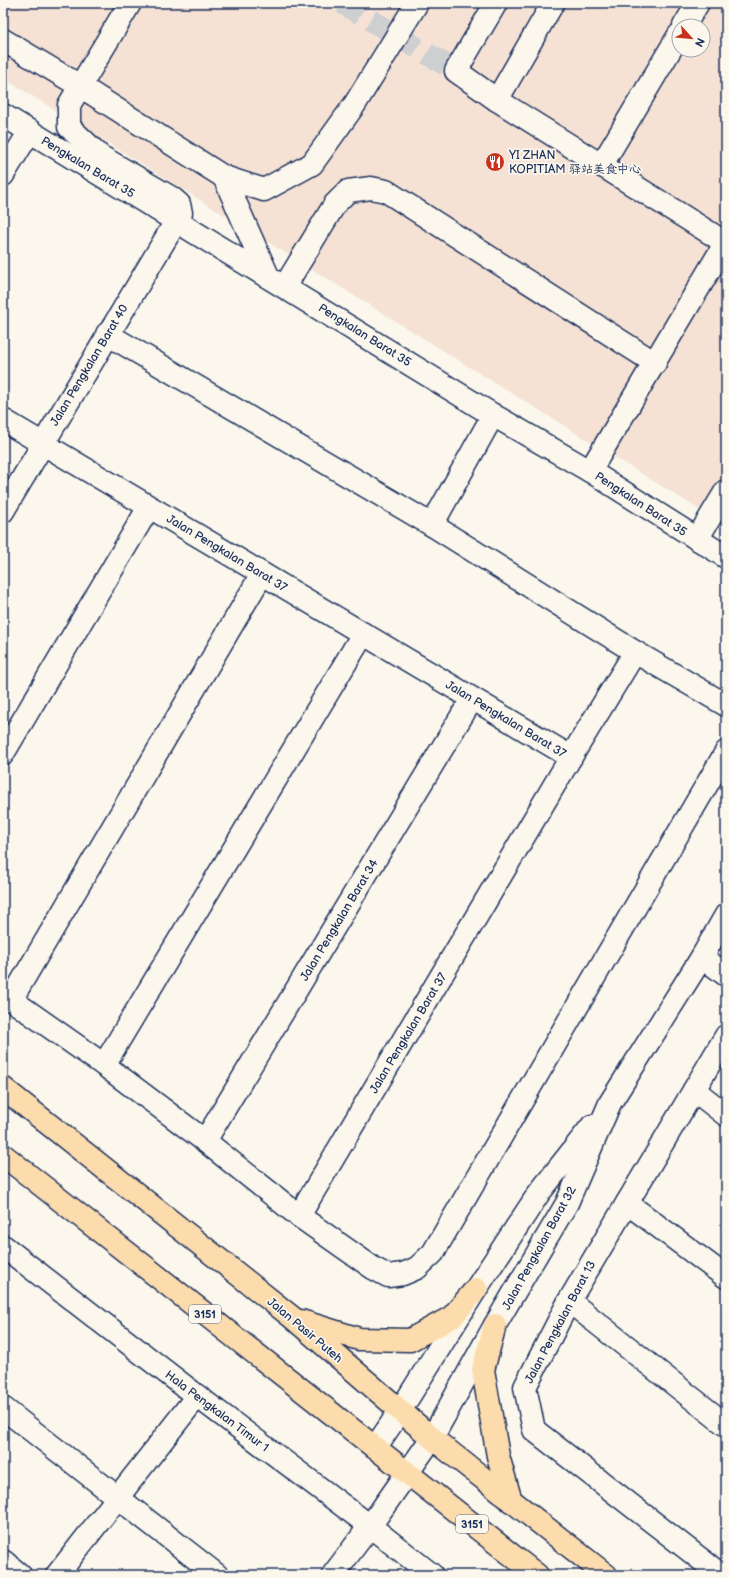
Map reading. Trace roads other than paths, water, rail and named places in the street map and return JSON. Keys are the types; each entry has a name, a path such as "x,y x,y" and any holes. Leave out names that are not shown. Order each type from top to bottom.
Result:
{"main road":[{"name":"Jalan Pasir Puteh","path":"3,1088 293,1318 432,1438 606,1575"},
{"name":"3151","path":"3,1155 536,1575"},
{"path":"293,1318 359,1339 410,1340 452,1317 476,1289"},
{"path":"495,1325 483,1370 498,1456 512,1501"}],"street":[{"path":"130,3 69,105 69,126 100,156 179,204 181,213 176,220"},
{"path":"3,40 80,86 224,177 264,190 312,164 355,104 417,3"},
{"path":"496,3 456,70 497,100 601,166 726,242 590,471"},
{"path":"497,100 553,3"},
{"path":"689,18 698,3"},
{"path":"601,166 671,48"},
{"name":"Pengkalan Barat 35","path":"3,115 493,415 590,471 726,557"},
{"path":"3,175 30,131"},
{"path":"224,177 276,281 335,204 348,191 370,188 386,191 655,362"},
{"name":"Jalan Pengkalan Barat 40","path":"3,511 176,220"},
{"path":"107,334 432,525 635,652 726,705"},
{"path":"432,525 493,415"},
{"name":"Jalan Pengkalan Barat 37","path":"3,420 571,757 299,1216"},
{"path":"697,539 726,492"},
{"path":"3,754 149,507"},
{"path":"262,574 7,997 104,1065 205,1141 299,1216 373,1268 388,1276 403,1274 417,1268 433,1253 726,752"},
{"path":"104,1065 363,634"},
{"path":"571,757 635,652"},
{"name":"Jalan Pengkalan Barat 34","path":"205,1141 472,699"},
{"name":"Jalan Pengkalan Barat 32","path":"333,1575 370,1526 432,1438 495,1325 567,1203 610,1103 702,957 726,915"},
{"path":"702,957 726,975"},
{"name":"Jalan Pengkalan Barat 13","path":"721,1575 534,1430 525,1387 569,1301 726,1036"},
{"path":"694,1090 726,1115"},
{"path":"375,1448 539,1193 610,1103"},
{"path":"627,1203 726,1277"},
{"name":"Hala Pengkalan Timur 1","path":"3,1246 432,1575"},
{"path":"569,1301 726,1425"},
{"path":"57,1575 197,1396"},
{"path":"3,1408 217,1575"},
{"path":"3,1561 20,1575"}],"tunnel":[{"path":"342,3 456,71"}],"place":[{"name":"YI ZHAN KOPITIAM 驿站美食中心","path":"495,162"}]}
